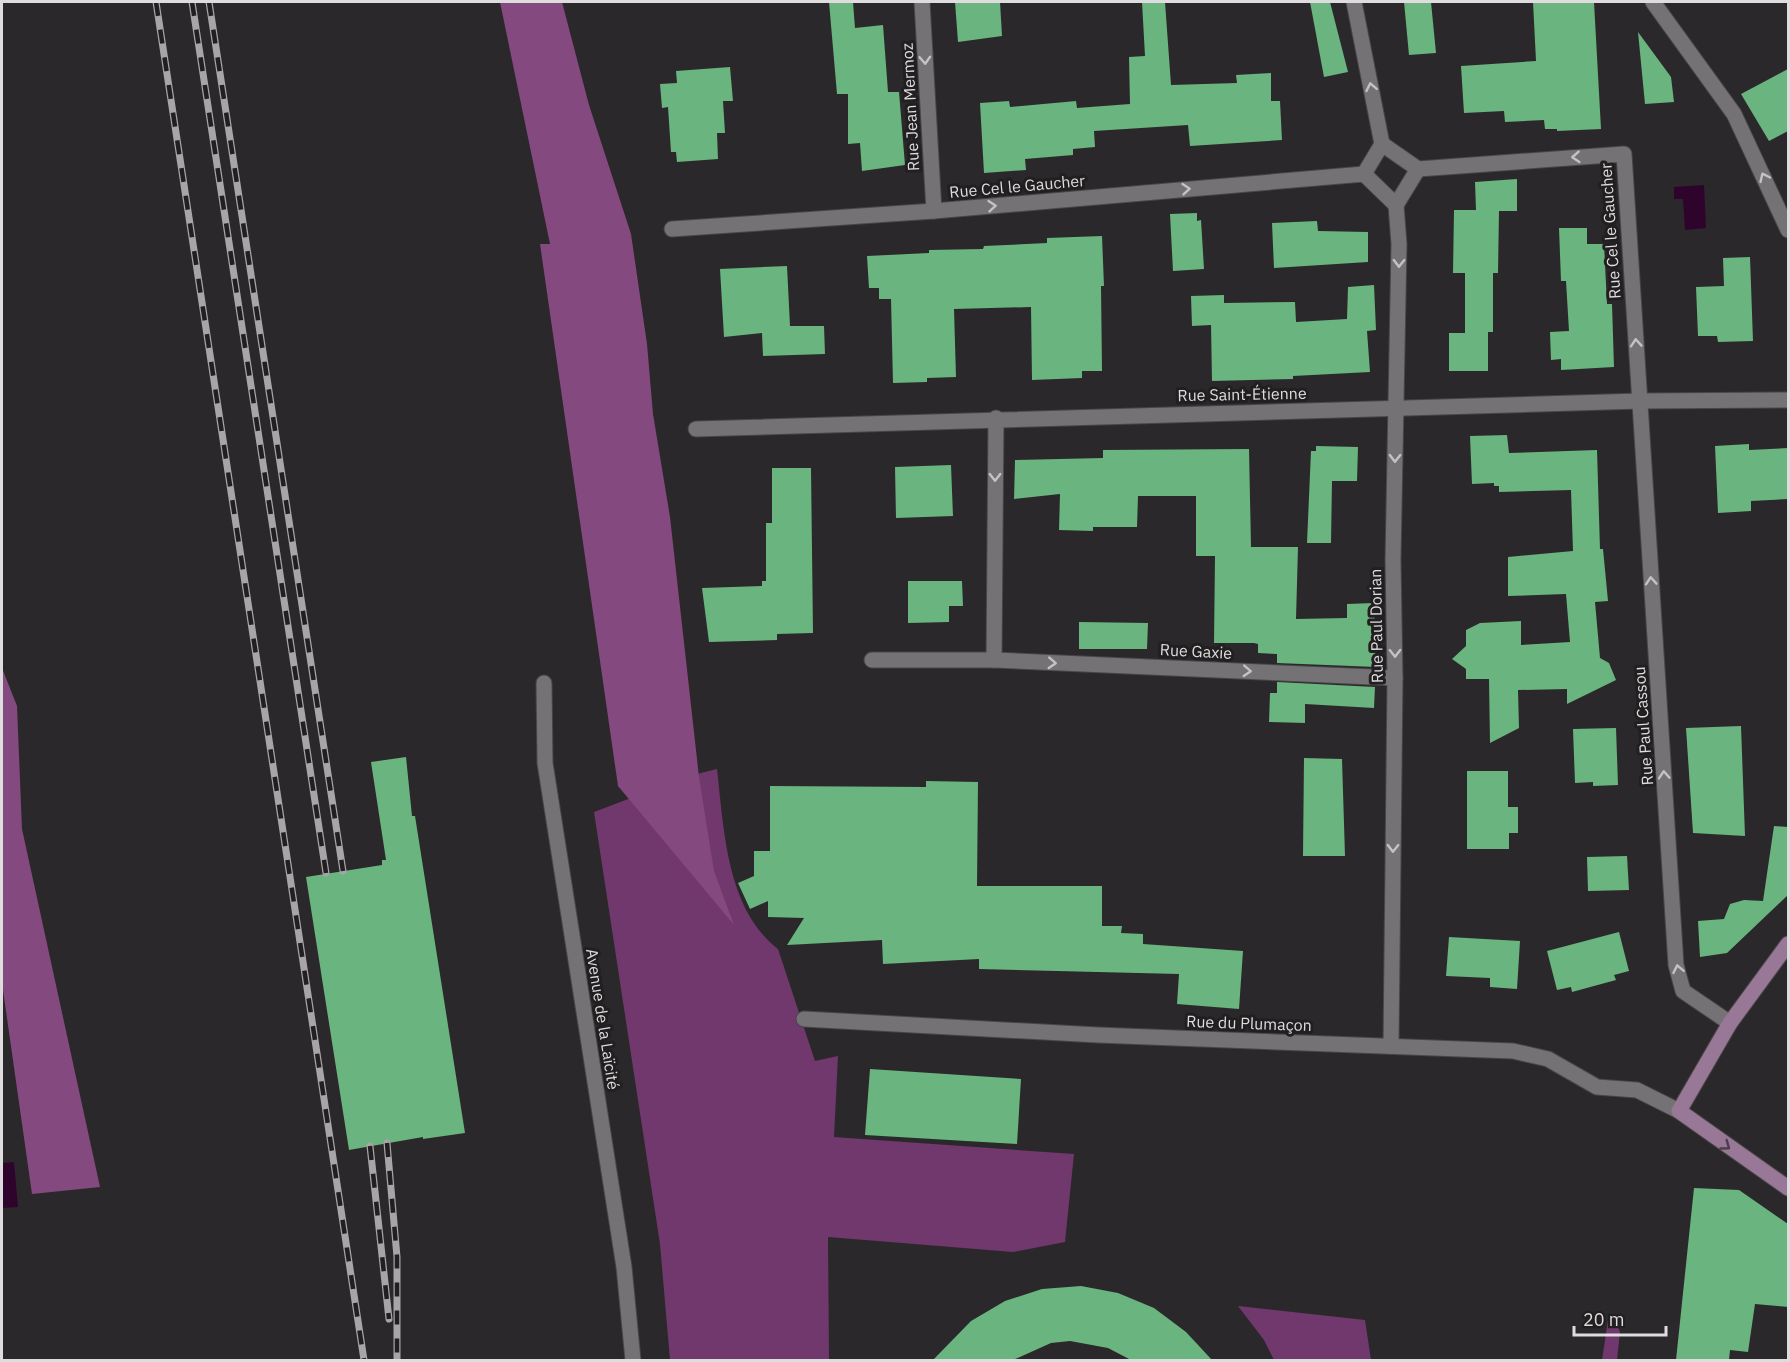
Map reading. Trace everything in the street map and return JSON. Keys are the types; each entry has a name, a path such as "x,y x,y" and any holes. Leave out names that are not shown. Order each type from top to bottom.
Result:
{"main road":[{"path":"1788,944 1730,1023 1679,1111 1788,1188"}],"street":[{"name":"Rue Jean Mermoz","path":"922,2 934,211"},
{"path":"1354,2 1382,144 1364,174 1396,205 1418,169 1382,144"},
{"path":"1653,2 1734,114 1788,230"},
{"name":"Rue Cel le Gaucher","path":"1418,169 1624,154 1640,401"},
{"name":"Rue Cel le Gaucher","path":"672,229 934,211 1364,174"},
{"name":"Rue Paul Dorian","path":"1391,1046 1395,678 1393,560 1399,244 1396,205"},
{"name":"Rue Saint-Étienne","path":"696,429 996,418 1640,401 1788,400"},
{"name":"Rue Paul Cassou","path":"1640,401 1676,965 1683,991 1730,1023"},
{"path":"994,660 996,418"},
{"name":"Rue Gaxie","path":"872,660 994,660 1395,678"},
{"name":"Avenue de la Laïcité","path":"544,683 545,763 624,1267 633,1360"},
{"name":"Rue du Plumaçon","path":"804,1018 1090,1035 1524,1053 1548,1059 1597,1088 1637,1090 1679,1111"}],"shaded area":[{"path":"500,2 562,2 589,105 631,234 647,344 653,414 670,517 699,777 714,871 734,925 618,786 540,244 550,244"},
{"path":"1704,185 1706,228 1685,230 1683,199 1674,199 1674,187"},
{"path":"2,668 17,706 22,829 100,1187 32,1194 2,983"},
{"path":"717,769 726,842 738,890 761,932 778,949 815,1061 838,1056 834,1137 1074,1154 1065,1242 1013,1252 828,1237 829,1360 670,1360 660,1244 594,812 689,776"},
{"path":"14,1162 18,1207 2,1208 2,1163"},
{"path":"1238,1306 1365,1320 1371,1360 1274,1360 1264,1340"},
{"path":"1608,1320 1616,1322 1620,1332 1617,1360 1602,1360"}],"building":[{"path":"829,2 853,2 855,28 883,25 888,92 899,92 905,165 862,171 860,143 848,144 848,94 837,94"},
{"path":"955,2 1000,2 1002,36 958,42"},
{"path":"1142,2 1165,2 1171,85 1237,83 1236,75 1271,73 1271,101 1280,101 1282,140 1190,146 1188,125 1094,131 1095,147 1073,149 1073,155 1025,159 1026,170 984,173 980,103 1009,101 1010,107 1076,101 1077,108 1130,104 1129,57 1145,56"},
{"path":"1310,2 1330,2 1348,72 1324,77"},
{"path":"1404,2 1431,2 1436,53 1409,55"},
{"path":"1533,2 1594,2 1601,129 1557,131 1557,129 1545,129 1544,120 1505,122 1504,111 1464,113 1461,66 1536,61"},
{"path":"1638,32 1671,77 1674,102 1645,104"},
{"path":"730,67 733,101 723,101 725,133 717,133 718,159 677,162 676,152 671,152 668,107 662,108 660,84 677,83 676,71"},
{"path":"1788,69 1788,131 1769,141 1741,94"},
{"path":"1517,179 1517,211 1499,211 1498,273 1493,273 1493,332 1488,332 1488,371 1449,371 1449,333 1465,333 1465,273 1453,273 1454,210 1476,210 1475,182"},
{"path":"1197,213 1197,221 1201,220 1204,269 1173,271 1170,214"},
{"path":"1317,221 1318,231 1368,232 1368,262 1274,268 1272,223"},
{"path":"1559,228 1587,228 1587,244 1604,244 1607,304 1612,304 1614,367 1561,370 1561,359 1551,360 1550,332 1569,331 1566,281 1561,281"},
{"path":"1102,236 1104,286 1101,286 1102,371 1082,371 1082,378 1032,380 1031,307 954,309 956,377 927,378 927,382 893,383 891,299 879,299 879,288 869,288 867,256 929,253 929,250 983,249 984,246 1047,243 1047,238"},
{"path":"1750,257 1753,341 1718,342 1717,336 1698,336 1696,287 1724,286 1723,258"},
{"path":"787,266 790,326 824,326 825,354 763,356 762,333 724,337 720,269"},
{"path":"1374,285 1376,330 1367,331 1370,372 1293,376 1293,379 1212,381 1211,325 1192,326 1191,296 1224,295 1224,303 1295,302 1296,322 1347,319 1348,287"},
{"path":"1507,435 1509,453 1597,450 1600,549 1603,549 1608,601 1595,602 1600,658 1609,663 1616,680 1567,704 1567,689 1518,690 1519,728 1490,743 1489,679 1466,679 1466,669 1452,659 1466,646 1466,630 1480,623 1521,621 1521,645 1570,642 1566,594 1508,596 1508,557 1573,551 1571,490 1499,492 1499,486 1494,486 1494,483 1472,484 1470,436"},
{"path":"1749,444 1749,450 1788,448 1788,499 1751,501 1751,511 1718,513 1715,446"},
{"path":"1316,446 1358,447 1357,481 1332,481 1331,543 1307,543 1311,451 1316,451"},
{"path":"1249,449 1251,547 1298,547 1296,619 1347,618 1347,604 1374,603 1376,667 1277,663 1277,654 1258,653 1258,644 1214,643 1215,556 1196,556 1196,496 1138,496 1137,527 1093,527 1093,531 1059,530 1060,494 1014,499 1015,460 1103,458 1103,450"},
{"path":"951,465 953,516 896,518 895,467"},
{"path":"772,468 811,468 813,633 777,634 777,640 709,642 702,588 762,586 762,581 766,581 766,523 772,523"},
{"path":"908,581 962,581 963,606 949,606 949,622 908,623"},
{"path":"1079,622 1148,623 1147,649 1079,649"},
{"path":"1277,682 1375,687 1374,708 1305,704 1305,723 1269,722 1270,693 1277,693"},
{"path":"1741,726 1745,836 1693,833 1686,728"},
{"path":"1616,728 1618,785 1593,786 1593,782 1575,783 1573,729"},
{"path":"406,757 412,816 415,816 465,1133 423,1139 423,1137 349,1150 306,877 382,865 382,860 386,860 371,762"},
{"path":"1304,758 1342,759 1345,856 1303,856"},
{"path":"1467,771 1508,771 1508,807 1518,807 1518,833 1509,833 1509,849 1467,849"},
{"path":"926,781 978,782 977,886 1102,886 1102,926 1122,926 1121,933 1143,934 1143,944 1243,951 1239,1009 1177,1004 1179,974 979,969 979,959 883,964 882,940 787,945 804,918 768,917 768,901 750,909 738,883 754,876 754,851 770,851 770,786 926,787"},
{"path":"1774,826 1788,827 1788,895 1727,953 1700,957 1698,921 1724,919 1730,904 1744,900 1763,901"},
{"path":"1627,856 1629,890 1588,891 1587,857"},
{"path":"1619,932 1629,971 1614,975 1616,980 1572,992 1571,987 1557,990 1547,951"},
{"path":"1449,937 1520,941 1517,989 1490,987 1490,978 1446,976"},
{"path":"870,1069 1021,1079 1017,1144 865,1135"},
{"path":"1694,1188 1739,1190 1788,1224 1788,1307 1755,1304 1748,1352 1730,1350 1729,1360 1676,1360"},
{"path":"1081,1286 1118,1293 1154,1308 1186,1332 1212,1360 1131,1360 1108,1348 1070,1341 1051,1343 1013,1360 933,1360 971,1321 1005,1301 1042,1289"}],"railway":[{"path":"156,2 364,1360"},
{"path":"192,2 326,873"},
{"path":"209,2 343,871"},
{"path":"387,1143 397,1257 397,1360"},
{"path":"370,1146 389,1319"}]}
